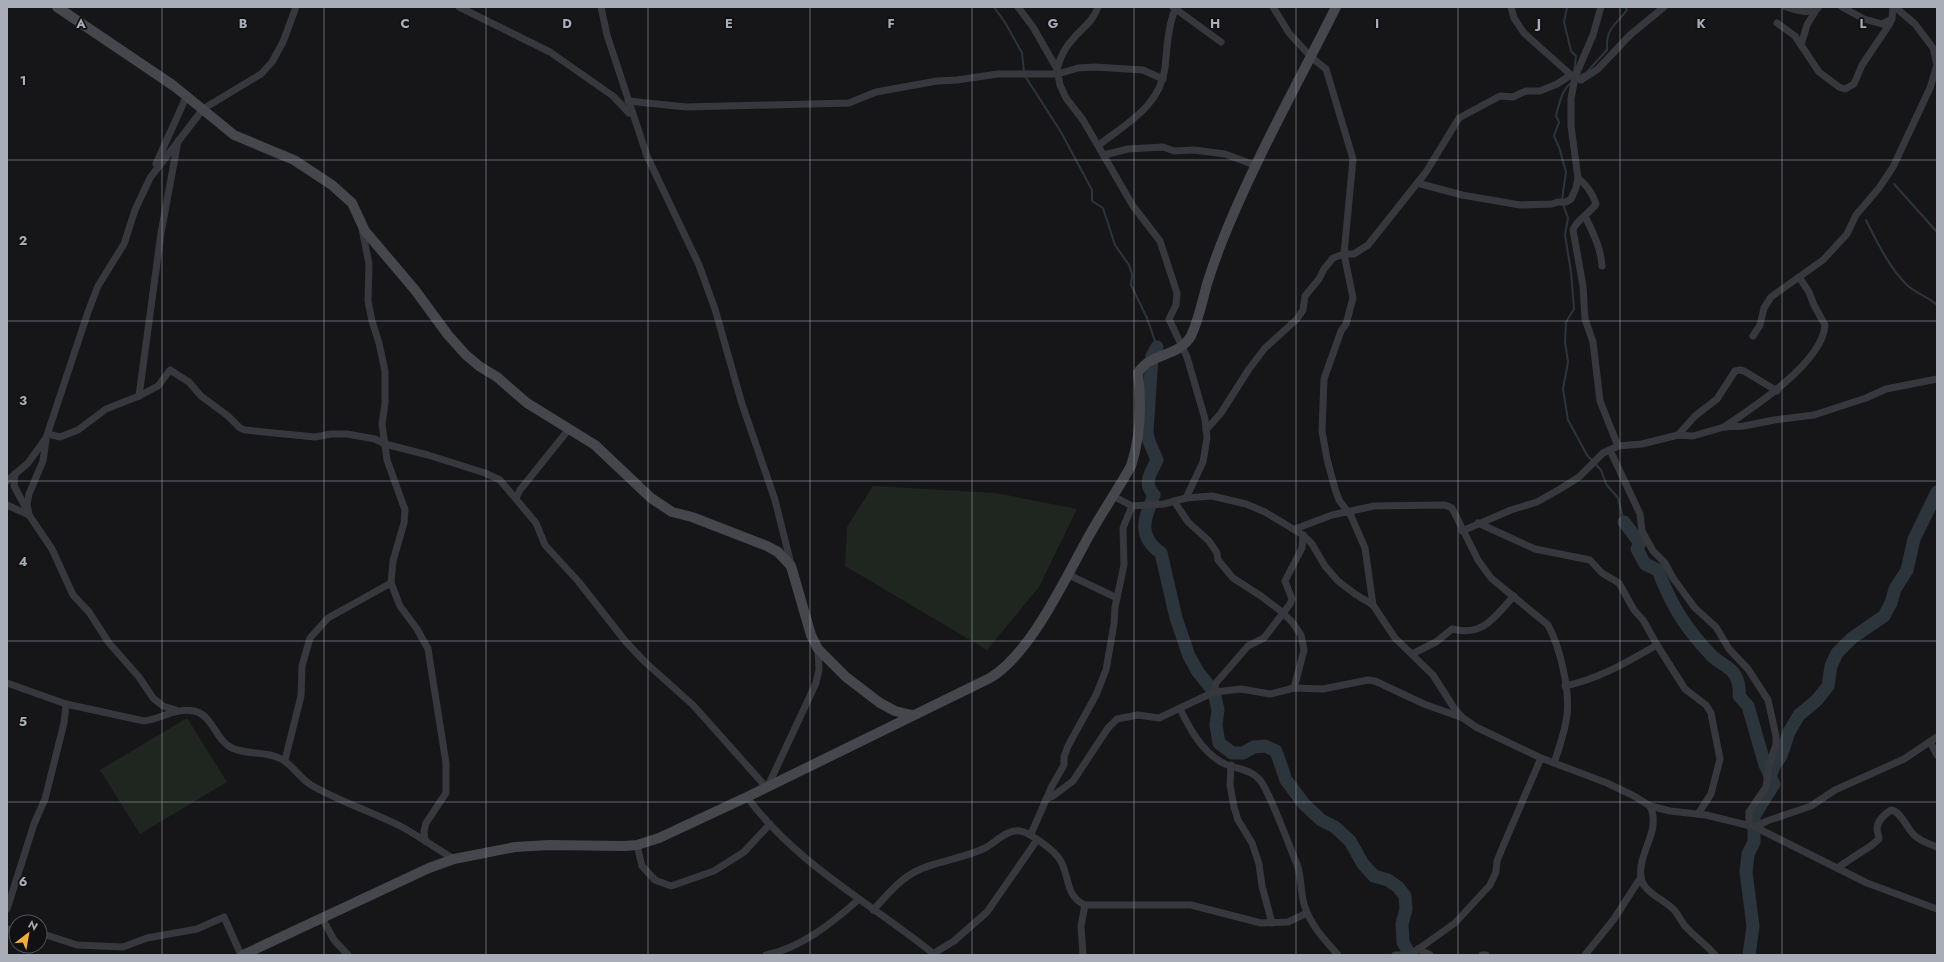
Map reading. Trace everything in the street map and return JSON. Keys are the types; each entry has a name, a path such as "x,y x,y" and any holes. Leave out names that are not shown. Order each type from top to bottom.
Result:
{"street":[{"path":"58,7 187,95 234,135 294,160 322,177 352,203 358,213 369,264 368,301 385,370 385,403 382,424 387,460 405,510 405,516 393,561 391,583 400,606 417,628 428,649 446,763 446,793 426,823 424,831 425,841"},
{"path":"146,186 163,159 203,109 245,84 266,69 272,62 283,42 296,7"},
{"path":"459,7 556,56 619,101 635,122"},
{"path":"601,7 628,101 647,156 698,265 715,309 742,404 775,500 791,566 811,635 818,649 846,677 895,711 912,715"},
{"path":"1018,7 1033,27 1058,72 1060,85 1066,98 1083,120 1099,145 1132,206 1160,242 1177,293 1176,305 1169,318 1174,333 1183,346 1206,430 1207,448 1203,462 1186,498"},
{"path":"1058,72 1065,49 1071,40 1089,24 1098,7"},
{"path":"1273,7 1289,33 1311,57 1326,69 1353,159 1344,254 1353,298 1346,324 1341,331 1324,379 1322,411 1324,445 1327,459 1339,500 1350,516 1365,548 1373,605 1394,638 1441,684 1449,700 1463,718"},
{"path":"48,936 77,945 123,947 147,938 197,928 224,917 242,955 429,868 454,859 515,847 550,845 637,845 659,838 767,788 912,715 990,678 1006,667 1030,636 1069,575 1084,545 1131,466 1135,455 1141,407 1138,373 1146,363 1183,346 1195,328 1221,244 1257,166 1336,7"},
{"path":"1511,7 1514,18 1524,33 1573,76 1581,80 1598,69 1630,35 1664,7"},
{"path":"1206,430 1221,413 1249,369 1266,348 1297,319 1303,310 1305,296 1319,279 1324,269 1333,258 1344,254 1354,254 1368,245 1426,172 1438,150 1462,116 1500,96 1513,97 1526,91 1540,91 1573,76 1582,65 1593,35 1600,7"},
{"path":"1786,7 1794,10 1818,8"},
{"path":"1842,7 1872,22 1882,24 1892,19"},
{"path":"1753,336 1760,325 1767,301 1823,260 1841,242 1863,205 1879,188 1892,167 1930,88 1936,72 1936,49 1915,24 1894,7 1892,19 1862,65 1854,84 1846,89 1840,87 1819,72 1795,36 1777,23"},
{"path":"1099,145 1146,108 1158,93 1163,79 1166,49 1175,8 1220,42"},
{"path":"1801,45 1807,25 1818,8"},
{"path":"628,101 686,107 848,102 876,92 937,81 957,80 998,74 1058,72 1078,68 1114,67 1143,70 1163,79"},
{"path":"1417,183 1447,192 1520,204 1552,204 1566,202 1571,199 1578,178 1571,126 1573,76"},
{"path":"29,515 27,504 29,494 43,461 47,436 88,312 98,286 124,244 135,210 187,95"},
{"path":"139,396 162,233 178,141"},
{"path":"1104,155 1128,149 1163,147 1174,151 1194,150 1225,154 1257,166"},
{"path":"1578,178 1593,194 1596,204 1574,225 1573,230 1583,286 1585,319 1593,342 1600,401 1618,446"},
{"path":"1585,216 1596,238 1602,255 1602,266"},
{"path":"361,225 415,290 444,330 479,366 497,377 526,403 596,445 662,507 767,546 785,558 791,566"},
{"path":"1724,427 1777,391 1810,356 1825,332 1826,325 1823,318 1799,277"},
{"path":"47,436 60,437 78,430 106,409 139,396 158,386 170,370 189,382 202,396 228,416 240,428 315,437 331,434 347,434 375,439 385,444 428,455 493,476 507,487 516,498 536,523 546,545 578,581 626,642 645,662 693,705 767,788"},
{"path":"1678,435 1695,416 1717,399 1735,371 1744,371 1777,391"},
{"path":"1462,532 1478,523 1537,502 1580,477 1596,459 1618,446 1642,444 1678,435 1693,436 1724,427 1744,426 1774,420 1814,415 1866,398 1886,389 1937,379"},
{"path":"516,498 520,490 569,428"},
{"path":"7,481 37,452 47,436"},
{"path":"1610,450 1640,514 1642,531 1653,551 1665,563 1673,578 1695,608 1716,627 1729,650 1748,669 1768,700 1776,736 1774,752 1769,764 1766,787 1749,812 1752,827"},
{"path":"7,476 15,474"},
{"path":"15,474 14,486 29,515 52,549 73,594 89,612 109,643 139,677 153,698 163,706 176,710 196,711 204,715 224,743 231,748 278,757 285,760 295,772 312,786 403,828 454,859"},
{"path":"1113,496 1132,506 1148,506 1186,498 1206,496 1224,498 1265,512 1303,535 1312,544 1325,566 1338,581 1373,605"},
{"path":"1174,501 1188,522 1209,541 1217,553 1218,560 1233,578 1282,612 1292,622 1301,635 1304,650 1294,688"},
{"path":"7,505 29,515"},
{"path":"1295,529 1346,512 1374,506 1445,505 1452,508 1462,532 1478,560 1491,578 1548,625 1560,654 1565,686 1567,714 1563,738 1554,763"},
{"path":"1031,834 1046,799 1064,765 1064,757 1071,740 1096,695 1106,670 1117,598 1124,565 1124,528 1132,506"},
{"path":"1478,523 1535,549 1590,560 1602,573 1620,584 1634,610 1643,620 1685,689 1706,705 1710,714 1720,759 1711,794 1698,814"},
{"path":"1214,692 1216,683 1248,646 1264,638 1292,600 1285,581 1302,548 1303,535"},
{"path":"1069,575 1117,598"},
{"path":"285,760 301,696 302,666 310,638 328,618 391,583"},
{"path":"1412,654 1436,642 1452,630 1461,632 1485,627 1514,596"},
{"path":"1565,686 1608,672 1657,645"},
{"path":"767,788 816,683 819,670 818,649"},
{"path":"1046,799 1053,796 1073,781 1108,728 1118,720 1138,715 1159,718 1214,692 1241,689 1270,694 1294,688 1323,690 1360,681 1375,681 1424,704 1463,718 1490,734 1541,758 1607,783 1634,796 1650,806 1670,811 1698,814 1752,827 1867,883 1937,909"},
{"path":"7,683 66,704 144,721 152,720 176,710"},
{"path":"7,909 34,824 45,799 64,723 66,704"},
{"path":"1180,709 1192,732 1199,741 1221,762 1259,778 1301,875 1304,905 1307,913 1317,931 1338,955"},
{"path":"1752,827 1811,806 1836,790 1904,759 1937,737"},
{"path":"1930,742 1937,755"},
{"path":"1395,955 1410,955 1456,923 1490,885 1496,872 1497,861 1541,758"},
{"path":"1230,765 1230,785 1234,807 1238,820 1252,843 1259,864 1262,886 1272,923"},
{"path":"748,797 770,824 801,856 933,955 954,941 987,912 1037,840"},
{"path":"1585,955 1614,919 1641,877 1644,858 1654,826 1653,814 1650,806"},
{"path":"1837,868 1879,839 1877,830 1878,824 1891,810 1896,812 1913,835 1937,847"},
{"path":"637,845 642,866 655,880 671,886 714,871 744,852 770,824"},
{"path":"873,910 898,884 919,870 985,848 1009,832 1020,830 1031,834 1058,857 1071,894 1076,901 1085,905 1191,905 1235,918 1261,923 1288,922 1307,913"},
{"path":"1641,877 1650,891 1674,910 1686,927 1706,944 1715,955"},
{"path":"766,955 793,946 810,937 858,900"},
{"path":"1083,955 1081,926 1085,905"},
{"path":"322,918 334,940 348,955"},
{"path":"1418,949 1430,955"}],"shaded area":[{"path":"873,486 996,493 1077,509 1039,587 987,650 845,566 847,527"},
{"path":"187,718 227,782 140,834 100,770"}],"waterway":[{"path":"994,7 1006,24 1022,53 1024,72"},
{"path":"1567,7 1564,22 1571,51 1576,56 1574,72"},
{"path":"1579,76 1586,73 1607,50 1609,32 1627,10 1625,7"},
{"path":"1025,76 1061,132 1092,190 1092,201 1103,208 1115,245 1129,265 1132,274 1131,285 1147,318 1157,347"},
{"path":"1562,200 1566,172 1559,147 1554,136 1559,122 1556,116 1560,102 1563,93 1572,82"},
{"path":"1894,184 1937,232"},
{"path":"1563,204 1568,218 1565,235 1571,272 1574,309 1566,322 1565,342 1568,362 1563,389 1568,420 1587,455 1601,470 1606,484 1618,498 1624,522"},
{"path":"1866,220 1874,237 1894,270 1909,287 1937,305"},
{"path":"1157,347 1152,356 1147,432 1157,460 1148,482 1150,490 1154,495 1145,519 1146,534 1153,547 1161,553 1176,618 1189,656 1198,672 1214,692 1218,710 1216,725 1219,743 1232,753 1243,753 1254,747 1265,746 1276,751 1286,780 1304,804 1321,820 1335,827 1350,841 1363,864 1374,876 1388,880 1398,887 1405,896 1406,909 1402,924 1403,942 1410,955"},
{"path":"1770,777 1774,766 1781,756 1789,732 1799,715 1817,700 1828,686 1831,666 1837,653 1852,638 1884,616 1891,603 1895,589 1907,570 1914,539 1937,492"},
{"path":"1624,522 1640,543 1637,549 1645,564 1658,570 1668,594 1680,616 1694,636 1712,656 1730,669 1736,676 1739,686 1739,696 1748,706 1765,765 1774,784 1754,816 1754,842 1748,854 1746,872 1753,926 1749,955"}]}
